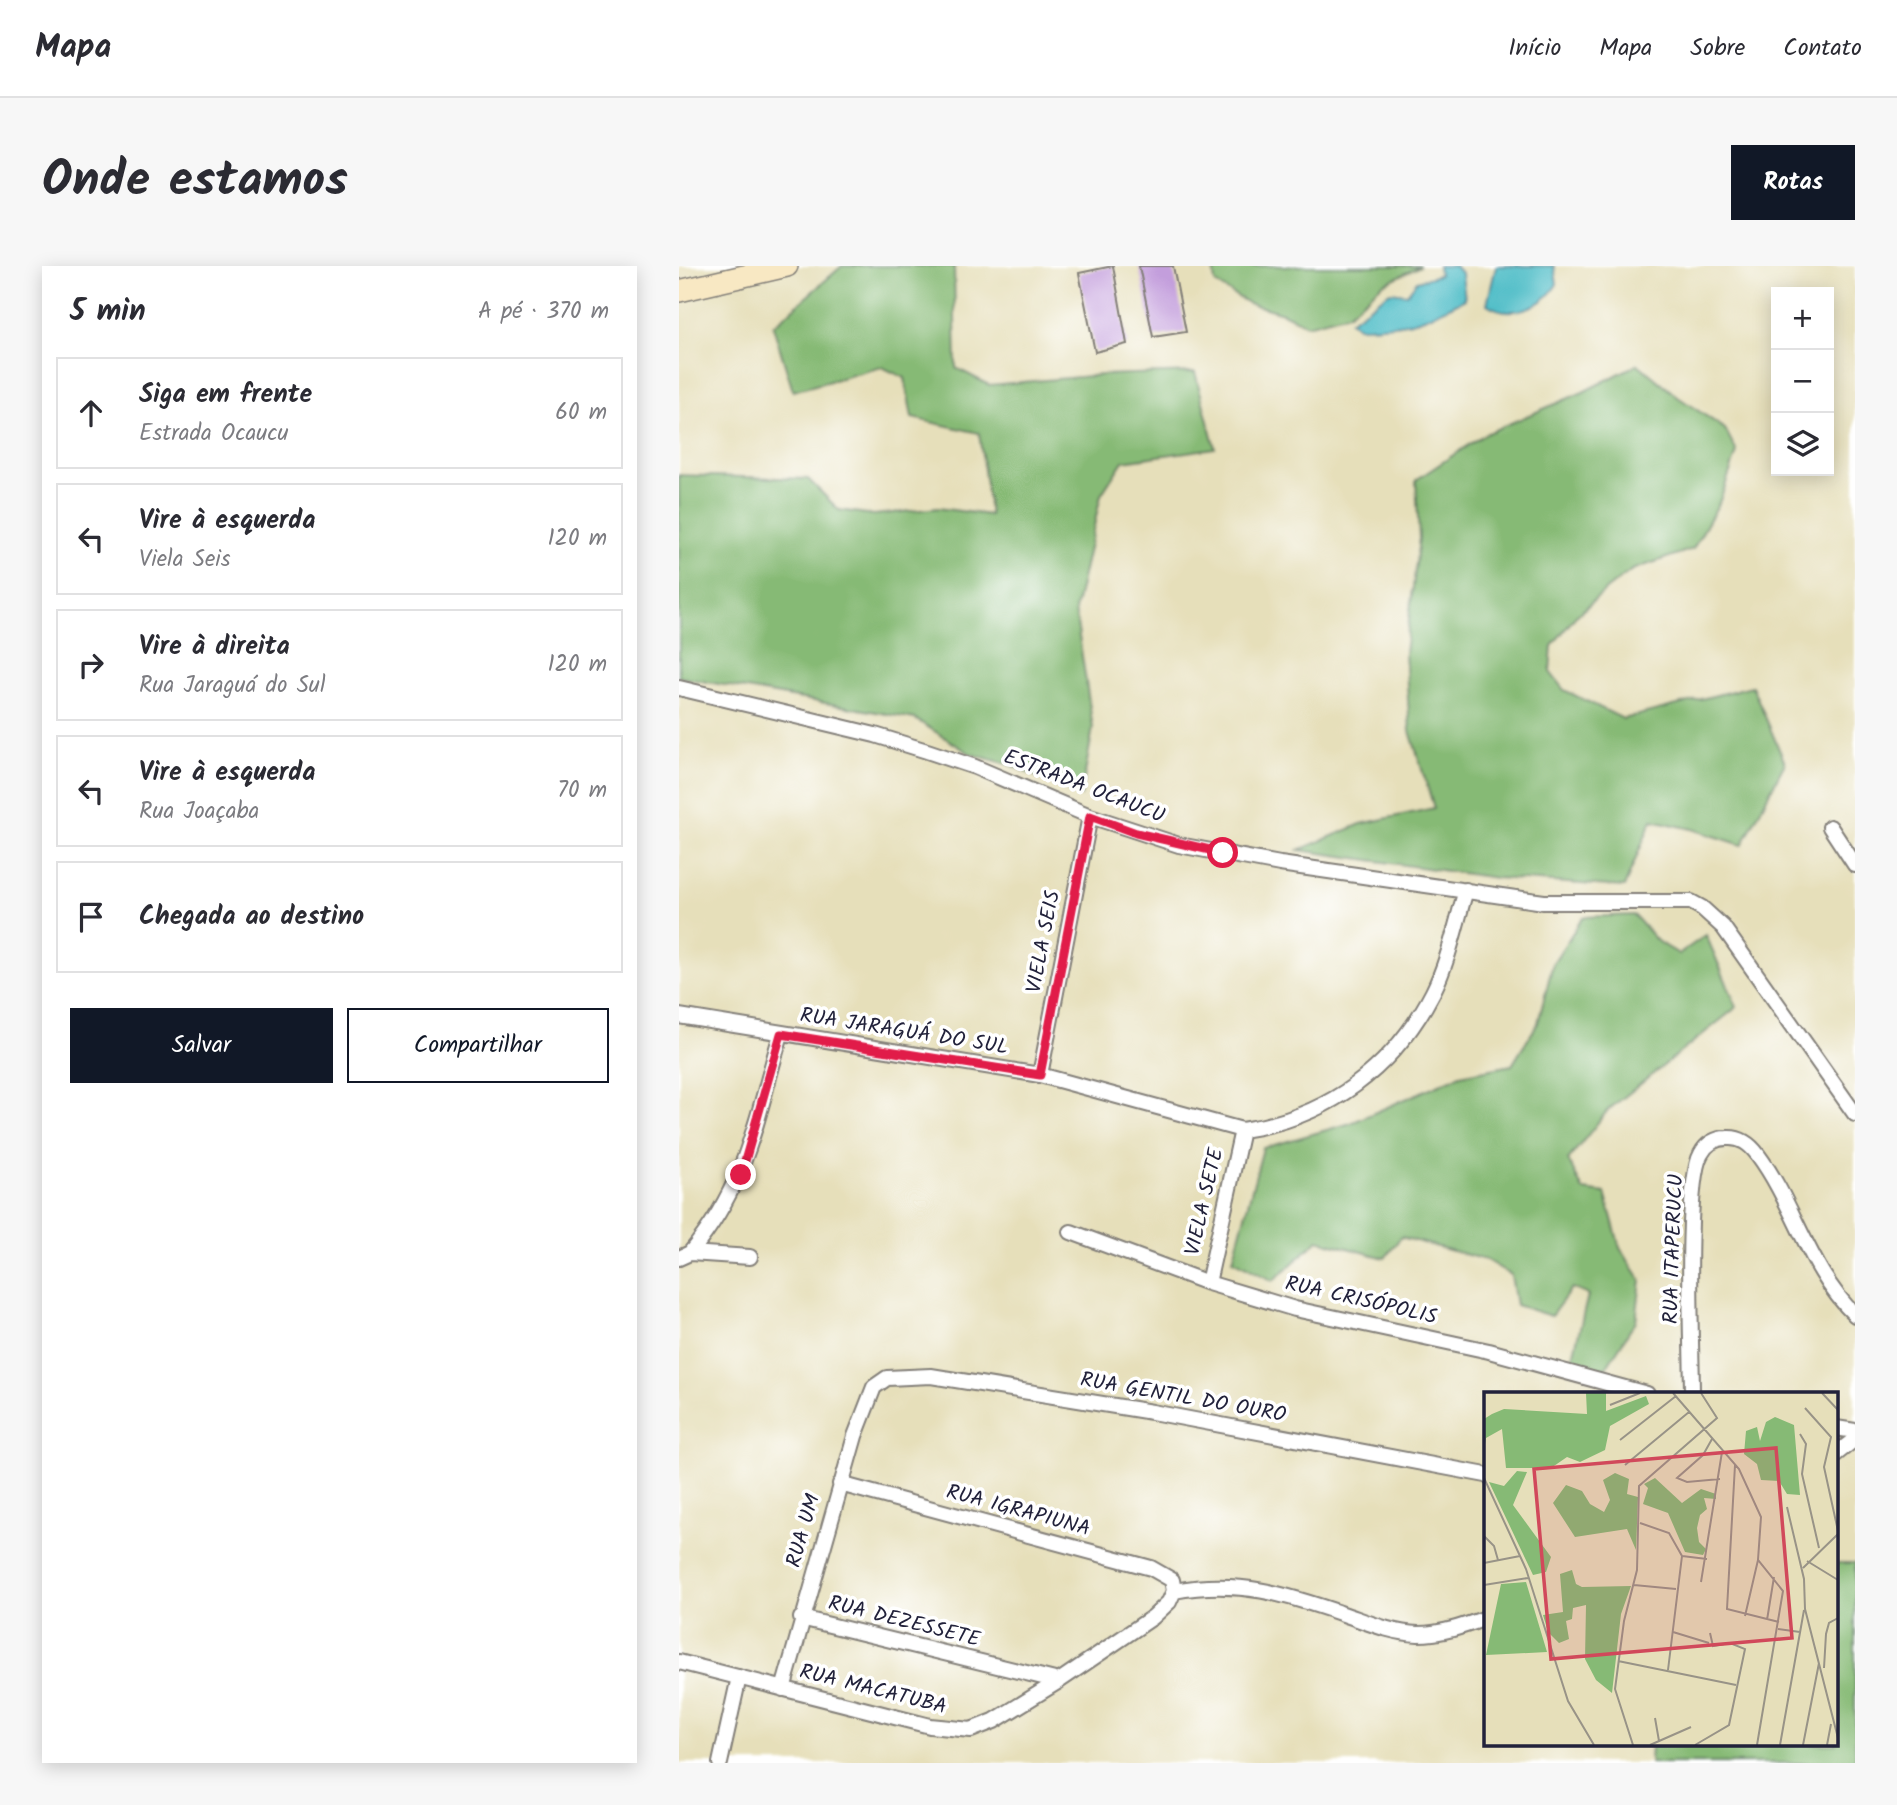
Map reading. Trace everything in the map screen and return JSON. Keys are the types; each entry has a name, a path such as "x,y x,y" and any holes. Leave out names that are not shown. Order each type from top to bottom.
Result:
{"main road":[{"path":"679,291 787,266"}],"street":[{"name":"ESTRADA OCAUCU","path":"679,688 875,735 927,751 975,767 1136,833 1201,849 1280,864 1544,902 1691,902 1723,927 1855,1114"},
{"name":"VIELA SEIS","path":"1040,1075 1090,816"},
{"path":"1830,827 1855,865"},
{"path":"1243,1130 1277,1125 1313,1112 1350,1092 1386,1060 1409,1032 1434,990 1466,890"},
{"name":"RUA JARAGUÁ DO SUL","path":"679,1016 1040,1075 1243,1130"},
{"path":"685,1255 717,1219 741,1175 781,1034"},
{"name":"VIELA SETE","path":"1208,1283 1243,1130"},
{"name":"RUA ITAPERUCU","path":"1692,1392 1693,1197 1700,1155 1709,1143 1723,1138 1737,1138 1748,1144 1776,1185 1812,1255 1836,1293 1855,1315"},
{"name":"RUA CRISÓPOLIS","path":"1071,1232 1208,1283 1295,1309 1489,1351 1640,1392"},
{"path":"685,1255 750,1257"},
{"name":"RUA GENTIL DO OURO","path":"874,1387 887,1378 931,1376 1153,1412 1484,1475"},
{"name":"RUA UM","path":"783,1689 840,1484 874,1387"},
{"path":"1837,1428 1855,1431"},
{"path":"1837,1453 1855,1439"},
{"name":"RUA IGRAPIUNA","path":"840,1484 1151,1568 1172,1580 1174,1591"},
{"path":"1174,1591 1206,1585 1236,1585 1269,1591 1381,1627 1416,1634 1439,1633 1484,1619"},
{"name":"RUA MACATUBA","path":"679,1662 939,1728 971,1730 994,1721 1059,1681 1153,1617 1169,1602 1174,1591"},
{"name":"RUA DEZESSETE","path":"801,1618 1059,1681"},
{"path":"720,1763 739,1677"}],"green space":[{"path":"842,266 954,266 956,368 989,385 1102,375 1195,372 1215,448 1123,461 1101,495 1075,610 1093,728 1081,796 1008,764 971,754 915,719 679,677 679,475 808,479 839,510 874,515 938,508 990,515 979,433 912,418 905,378 882,367 793,391 773,326"},
{"path":"1213,266 1420,266 1383,284 1348,314 1307,325 1283,313 1248,303 1215,283"},
{"path":"1638,364 1678,397 1725,429 1737,452 1719,503 1693,549 1632,570 1607,589 1575,617 1552,646 1550,672 1564,690 1623,719 1752,686 1785,763 1742,845 1652,820 1624,887 1496,878 1299,850 1361,824 1434,808 1410,731 1405,653 1419,538 1416,480 1485,434 1583,392"},
{"path":"1634,915 1657,941 1679,954 1706,935 1737,1007 1608,1110 1568,1160 1583,1190 1605,1193 1620,1248 1641,1280 1636,1321 1605,1369 1571,1365 1588,1295 1572,1288 1551,1316 1516,1305 1511,1275 1486,1260 1401,1237 1385,1258 1318,1240 1273,1281 1233,1260 1263,1148 1351,1123 1460,1075 1512,1065 1538,1023 1553,963 1583,917"},
{"path":"1837,1563 1855,1563 1855,1763 1650,1763 1651,1745 1837,1745"}],"water":[{"path":"1438,266 1455,266 1462,274 1465,299 1425,318 1403,324 1358,327 1350,321 1390,292 1407,294 1417,281 1439,275"},
{"path":"1496,266 1554,266 1557,284 1535,305 1516,311 1496,309 1487,304"}],"building":[{"path":"1113,266 1127,344 1095,352 1079,273"},
{"path":"1139,266 1173,266 1186,332 1153,337"}],"route":[{"path":"741,1175 781,1034 1040,1075 1090,816 1179,845 1223,853"}]}
